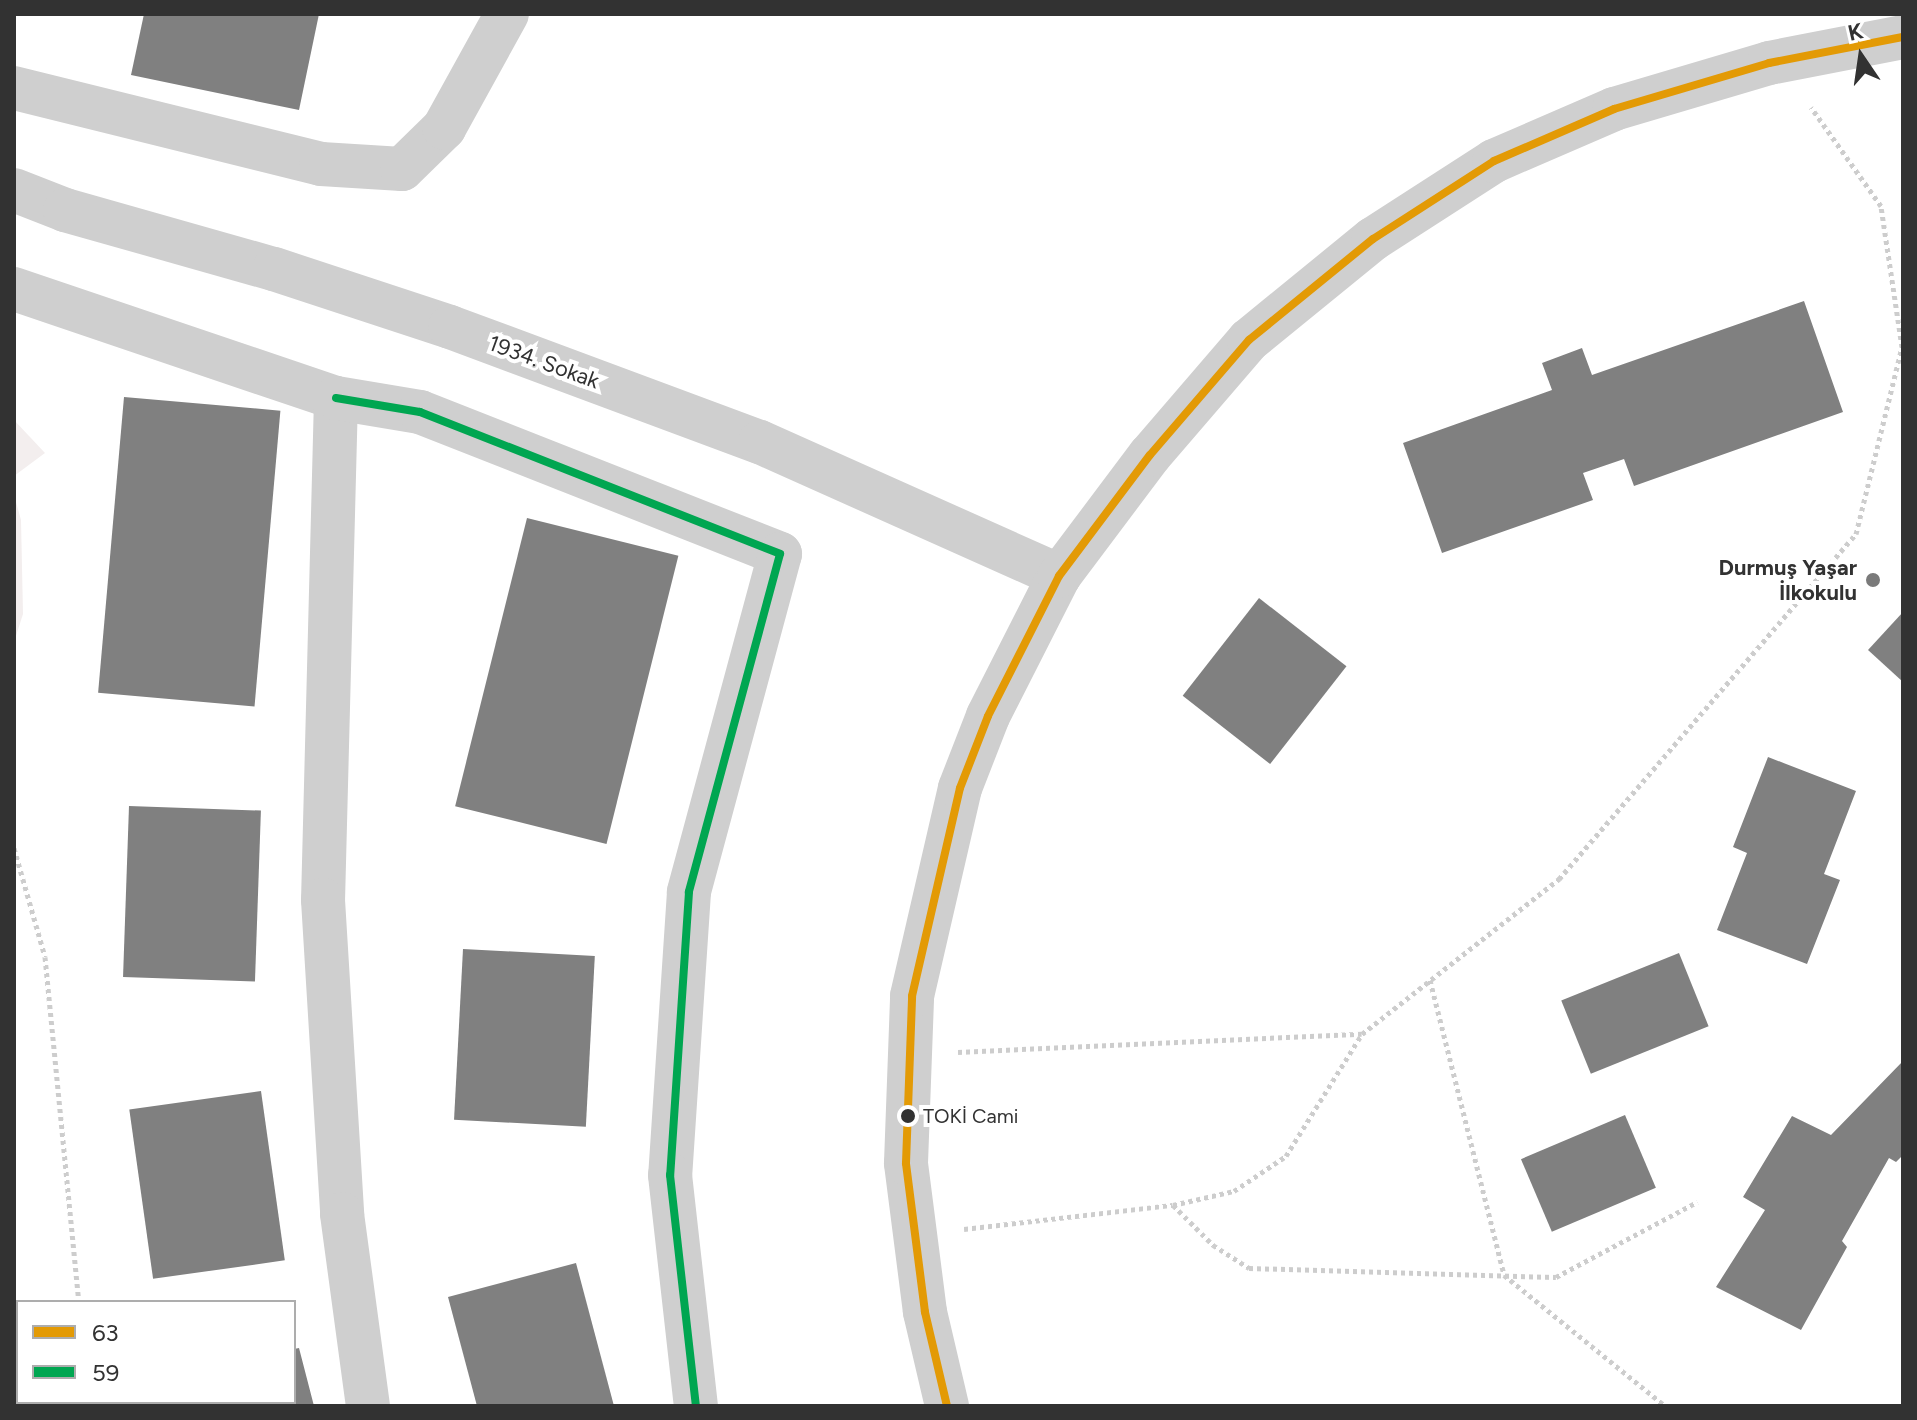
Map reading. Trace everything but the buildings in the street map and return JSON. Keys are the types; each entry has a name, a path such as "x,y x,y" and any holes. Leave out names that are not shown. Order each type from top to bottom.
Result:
{"street":[{"path":"14,88 321,164 402,169 444,128 507,14"},
{"path":"947,1406 925,1312 906,1163 912,996 960,788 988,716 1059,576 1150,455 1249,340 1373,239 1494,161 1614,109 1769,63 1903,37"},
{"name":"1934. Sokak","path":"14,190 65,210 274,269 509,349 760,442 1059,576"},
{"path":"14,289 336,398 420,412 780,554 689,892 670,1175 696,1406"},
{"path":"336,398 323,900 342,1214 368,1406"}],"path":[{"path":"915,1234 1173,1205 1234,1191 1286,1156 1362,1034 1559,879 1856,534 1902,347 1881,206 1822,120"},
{"path":"14,848 45,957 79,1300"},
{"path":"1430,980 1504,1275 1665,1406"},
{"path":"909,1055 1362,1034"},
{"path":"1173,1205 1213,1245 1249,1268 1556,1277 1697,1202"}],"shaded area":[{"path":"14,420 45,453 14,476"},
{"path":"14,495 21,520 23,614 14,642"}],"transit line":[{"name":"63","path":"947,1406 925,1312 906,1163 912,996 960,788 988,716 1059,576 1150,455 1249,340 1373,239 1494,161 1614,109 1769,63 1903,37"},
{"name":"59","path":"336,398 420,412 780,554 689,892 670,1175 696,1406"}],"place":[{"name":"Durmuş Yaşar İlkokulu","path":"1873,580"},
{"name":"TOKİ Cami","path":"908,1116"}]}
